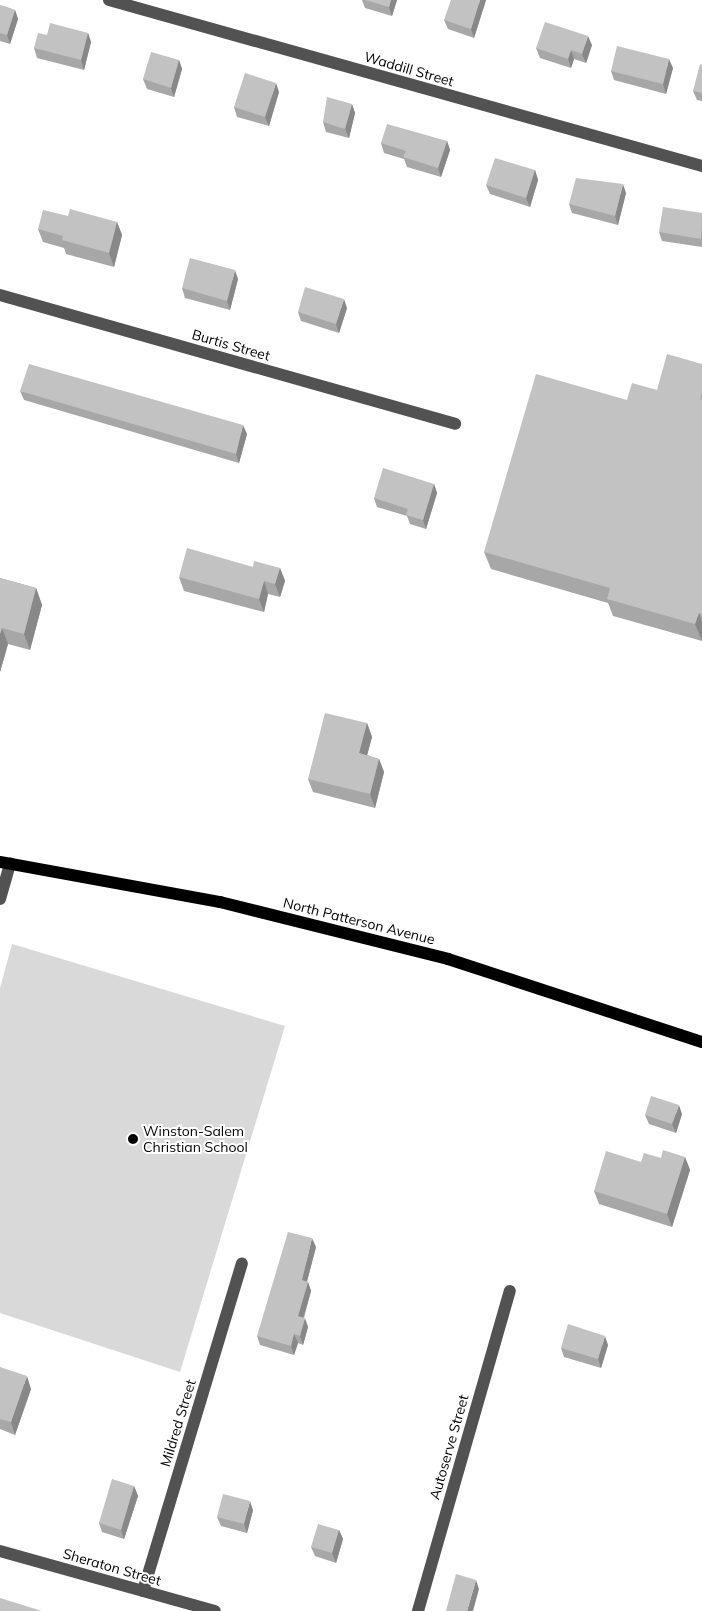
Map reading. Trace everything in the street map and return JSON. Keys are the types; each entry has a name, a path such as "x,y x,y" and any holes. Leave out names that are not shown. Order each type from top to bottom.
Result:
{"main road":[{"name":"North Patterson Avenue","path":"5,863 220,902 448,959 702,1042"}],"street":[{"name":"Waddill Street","path":"109,0 702,166"},
{"name":"Burtis Street","path":"0,295 455,424"},
{"path":"0,899 5,863"},
{"name":"Mildred Street","path":"143,1591 242,1264"},
{"name":"Autoserve Street","path":"418,1611 510,1291"},
{"name":"Sheraton Street","path":"0,1551 215,1611"}],"shaded area":[{"name":"Winston-Salem Christian School","path":"12,944 285,1026 180,1372 0,1313 0,988"}],"building":[{"path":"365,0 391,0 389,7"},
{"path":"451,0 480,0 471,29 444,20"},
{"path":"0,5 15,10 7,35 0,33"},
{"path":"545,22 588,36 582,54 571,50 568,59 536,48"},
{"path":"50,23 88,33 81,60 34,48 38,33 47,35"},
{"path":"617,46 669,59 663,84 611,71"},
{"path":"151,52 179,60 171,88 143,79"},
{"path":"700,64 702,65 702,93 693,91"},
{"path":"245,73 276,83 265,117 234,107"},
{"path":"327,97 352,104 345,129 323,122"},
{"path":"387,124 447,141 438,168 403,157 406,151 381,143"},
{"path":"495,158 535,170 526,198 486,185"},
{"path":"576,178 623,184 615,216 569,204"},
{"path":"663,207 702,213 701,239 659,232"},
{"path":"70,209 117,222 109,253 62,240 63,236 38,229 43,210 68,216"},
{"path":"190,258 235,270 227,301 182,288"},
{"path":"305,287 344,299 336,324 298,312"},
{"path":"667,354 702,364 702,392 700,399 702,399 702,614 699,613 695,624 607,599 610,588 484,552 536,374 627,400 632,383 657,390"},
{"path":"29,364 243,425 236,454 20,391"},
{"path":"383,468 434,484 423,520 406,515 408,509 374,498"},
{"path":"187,548 253,567 254,561 280,568 275,584 264,581 259,599 179,577"},
{"path":"0,578 36,588 24,634 2,628 0,634"},
{"path":"325,713 367,723 359,753 379,759 370,794 308,779"},
{"path":"651,1096 679,1105 672,1124 645,1115"},
{"path":"663,1150 685,1157 667,1214 594,1191 606,1151 641,1162 644,1153 661,1158"},
{"path":"288,1232 312,1238 302,1280 308,1282 298,1316 305,1318 300,1336 294,1334 291,1346 257,1336"},
{"path":"568,1324 605,1336 598,1359 561,1348"},
{"path":"0,1367 27,1376 11,1422 0,1419"},
{"path":"112,1479 134,1486 121,1530 99,1523"},
{"path":"223,1494 250,1501 244,1524 217,1517"},
{"path":"318,1524 339,1530 332,1553 311,1547"},
{"path":"456,1574 476,1580 467,1611 446,1611"},
{"path":"0,1598 42,1611 0,1611"}],"place":[{"name":"Winston-Salem Christian School","path":"133,1139"}]}
